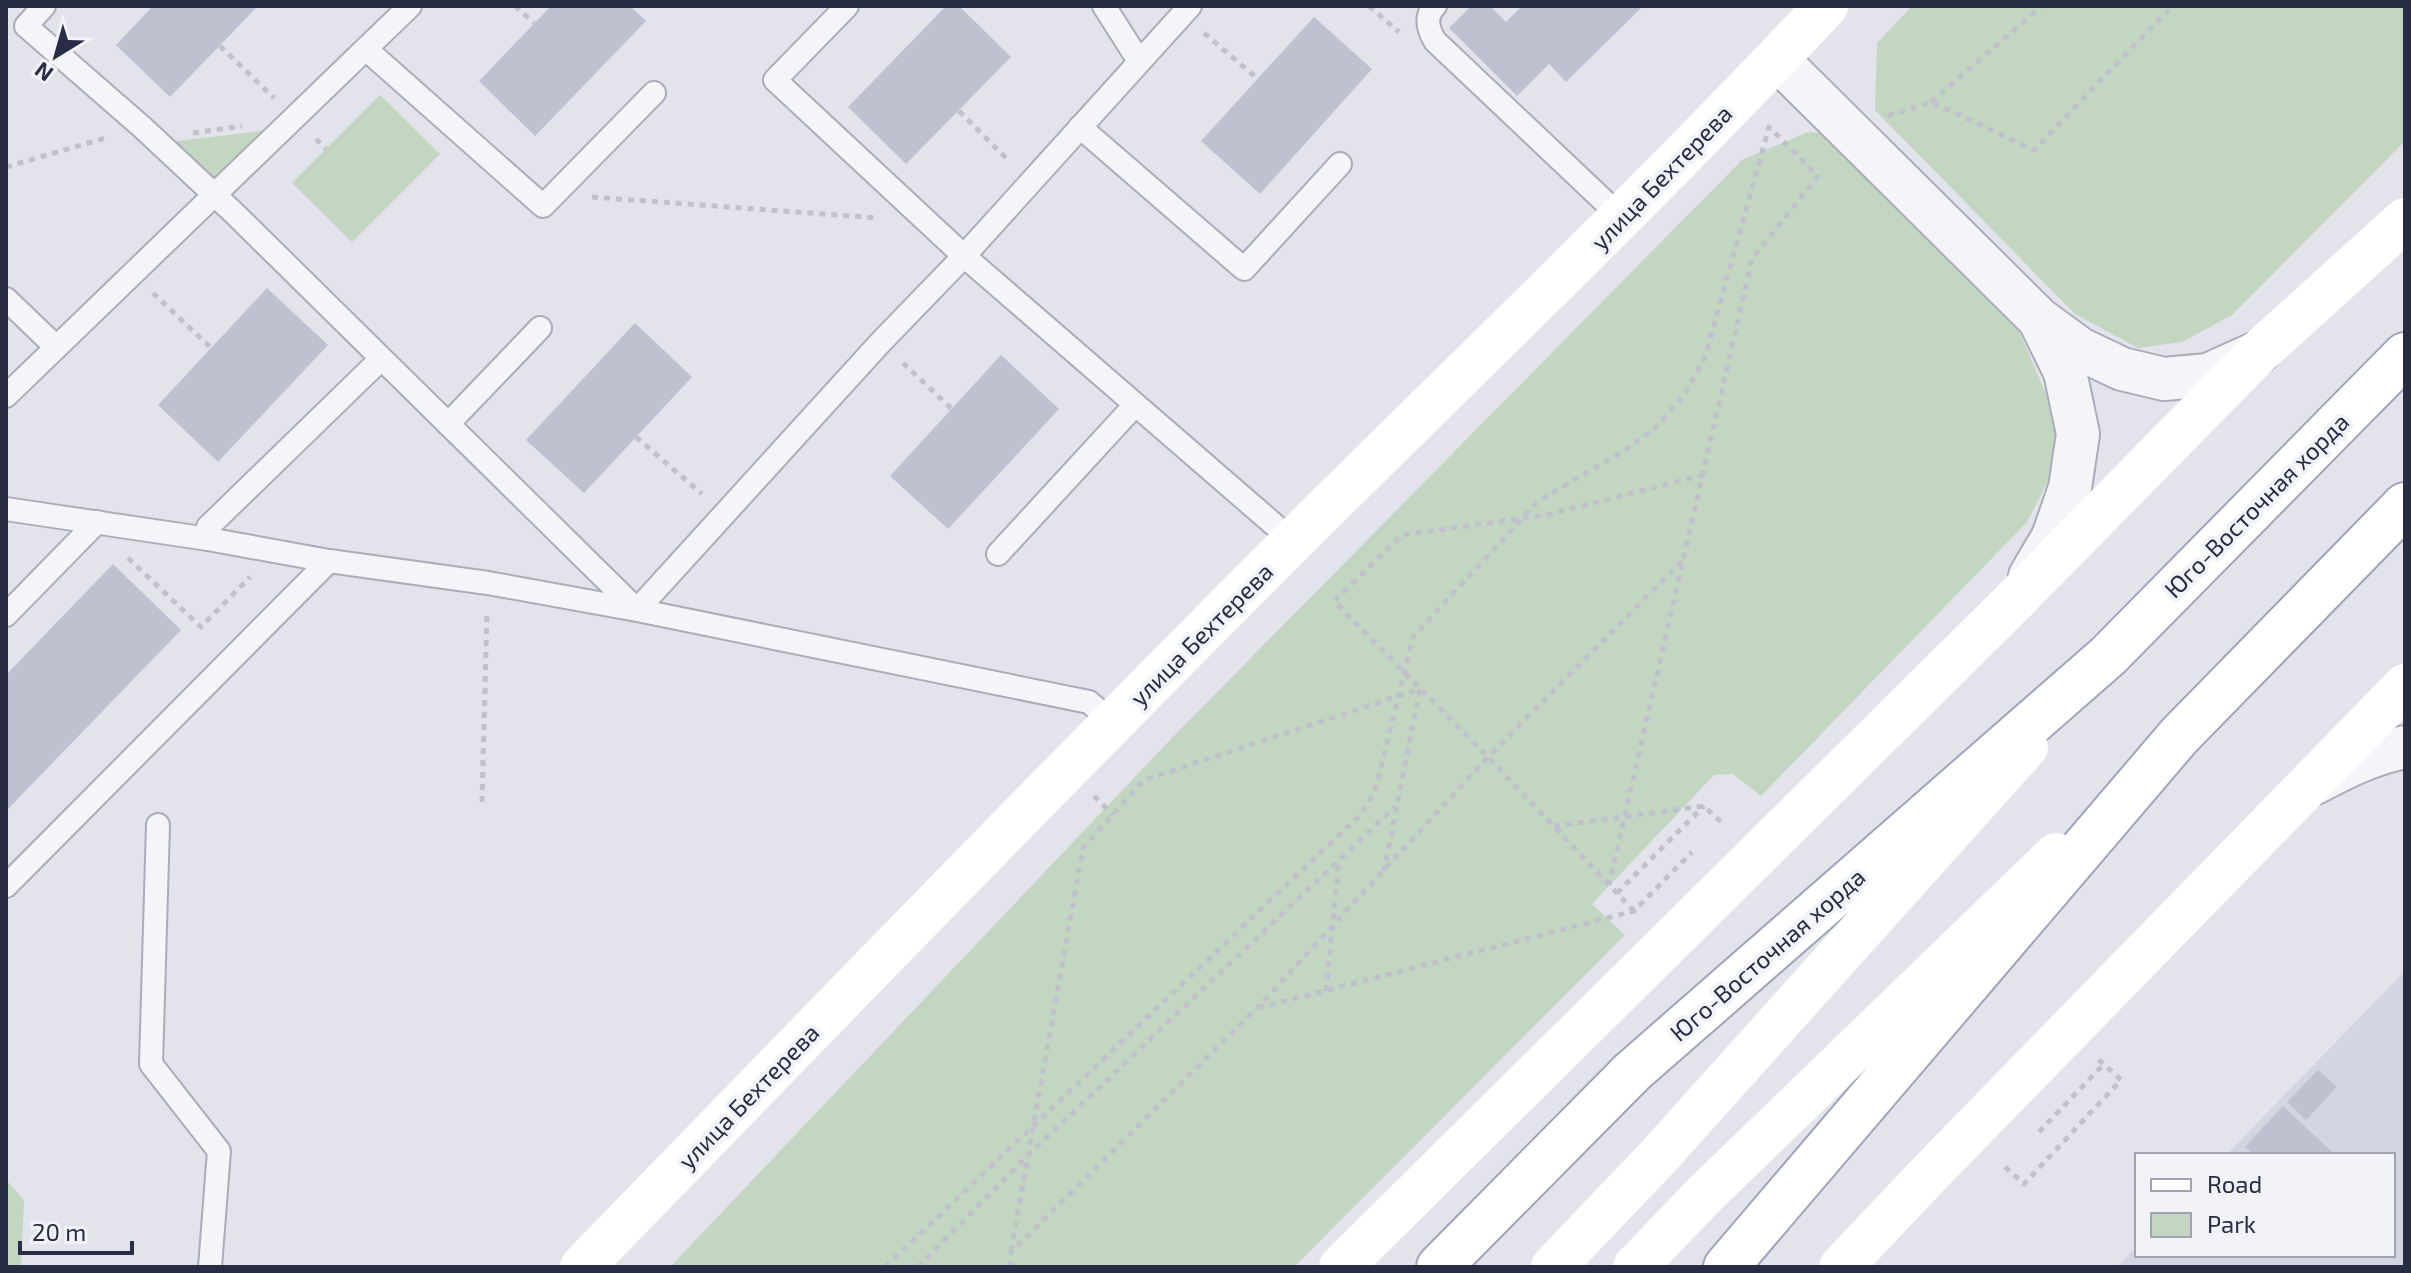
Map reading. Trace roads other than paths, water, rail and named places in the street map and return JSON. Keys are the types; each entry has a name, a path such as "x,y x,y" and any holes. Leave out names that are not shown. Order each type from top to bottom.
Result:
{"street":[{"name":"улица Бехтерева","path":"582,1267 1113,723 1293,541 1622,218 1826,6"},
{"path":"1777,59 2039,319 2080,349 2122,369 2164,379 2208,375 2259,352"},
{"path":"1341,1267 2016,599 2259,352 2405,220"},
{"path":"2016,599 2053,537 2070,488 2078,434 2065,372 2039,319"},
{"name":"Юго-Восточная хорда","path":"1553,1267 1657,1158 2108,656 2405,355"},
{"path":"1635,1267 1704,1195 2179,736 2405,505"},
{"name":"Юго-Восточная хорда","path":"1439,1267 1632,1072 2108,656"},
{"path":"1841,1267 2405,686"},
{"path":"1726,1267 2179,736"},
{"path":"2307,788 2349,764 2376,753 2405,747"}],"lane":[{"path":"44,6 26,26 215,195 637,610"},
{"path":"6,396 410,6"},
{"path":"847,6 775,80 964,256 1293,541"},
{"path":"1104,6 1139,61"},
{"path":"1435,6 1430,11 1427,27 1435,41 1622,218"},
{"path":"637,610 1187,10"},
{"path":"367,50 543,206 654,93"},
{"path":"1080,127 1244,269 1340,164"},
{"path":"6,299 56,347"},
{"path":"448,424 540,328"},
{"path":"208,539 208,527 381,359"},
{"path":"998,554 1135,405"},
{"path":"6,509 488,583 637,610 1089,702 1113,723"},
{"path":"6,615 97,522"},
{"path":"6,886 329,561"},
{"path":"158,825 151,1064 219,1151 210,1267"}]}
